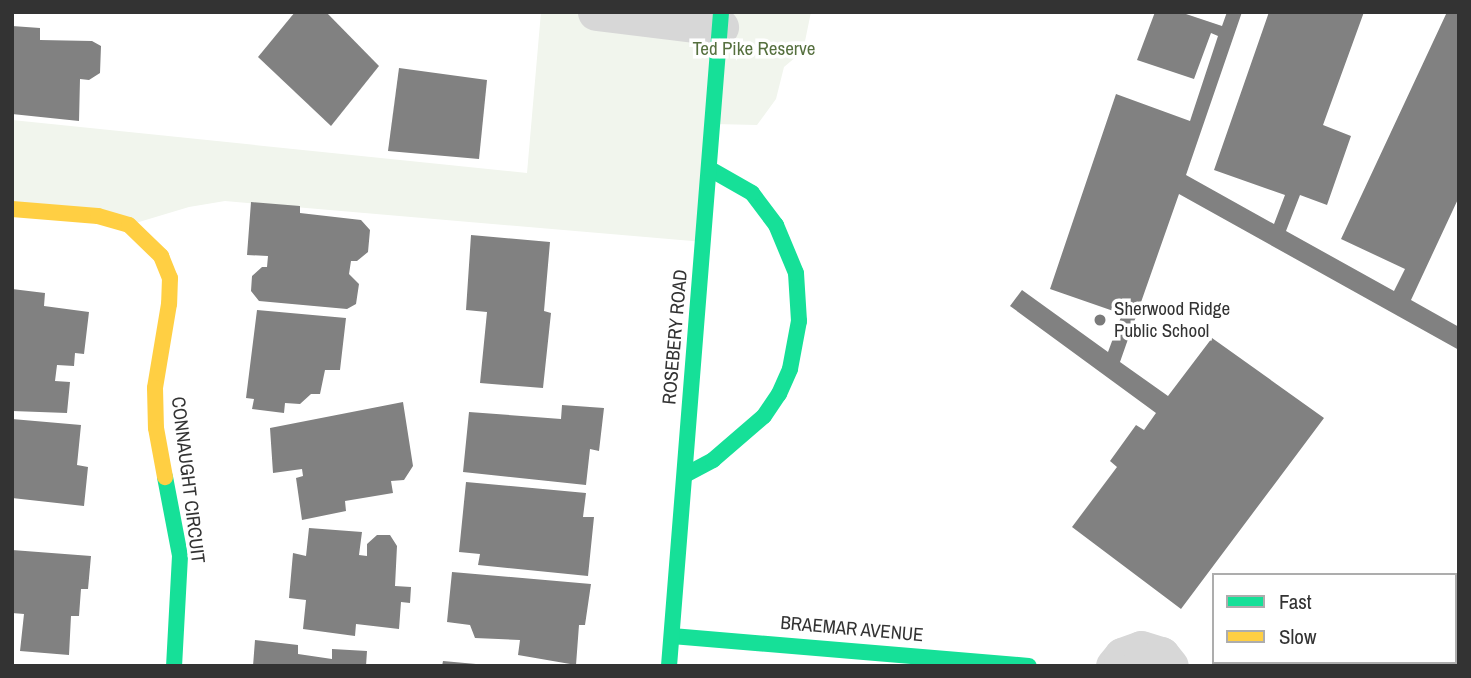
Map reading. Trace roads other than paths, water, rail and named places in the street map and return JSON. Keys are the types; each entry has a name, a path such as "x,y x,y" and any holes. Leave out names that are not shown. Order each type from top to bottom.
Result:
{"street":[{"path":"596,12 720,20"},
{"name":"ROSEBERY ROAD","path":"669,666 720,20"},
{"path":"685,475 713,460 764,415 779,394 790,369 799,321 796,273 776,225 752,193 710,169"},
{"name":"CONNAUGHT CIRCUIT","path":"12,209 98,216 129,225 161,256 170,278 169,304 155,388 156,428 180,556 174,666"},
{"name":"BRAEMAR AVENUE","path":"672,636 1029,666"},
{"path":"1114,666 1122,656 1141,649 1161,655 1170,666"}],"place":[{"name":"Sherwood Ridge Public School","path":"1100,320"}],"park label":[{"name":"Ted Pike Reserve","path":"754,49"}]}
